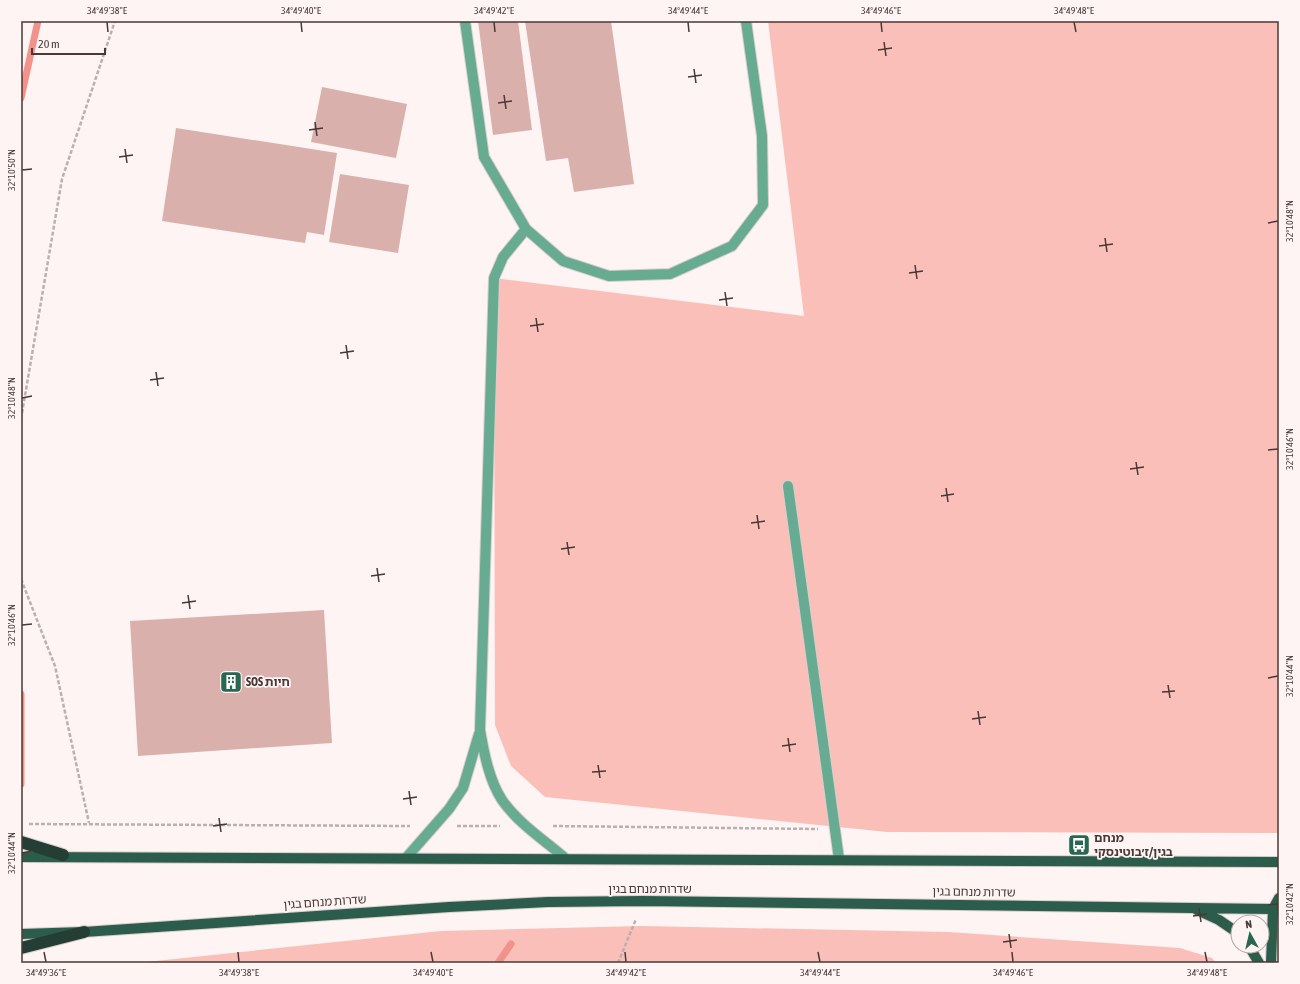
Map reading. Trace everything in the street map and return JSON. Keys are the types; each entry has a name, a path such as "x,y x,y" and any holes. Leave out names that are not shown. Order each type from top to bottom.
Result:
{"highway":[{"path":"21,842 63,856"},
{"path":"21,948 84,932"}],"main road":[{"path":"21,856 839,858 1279,862"},
{"path":"1271,963 1276,909 1279,898"},
{"name":"שדרות מנחם בגין","path":"21,934 84,932 449,907 548,902 643,901 1276,909"},
{"path":"1173,907 1192,908 1219,920 1230,928"},
{"path":"1254,954 1259,963"}],"street":[{"path":"465,21 484,157 526,229 563,261 609,276 670,274 732,246 763,205 762,136 746,21"},
{"path":"526,229 503,257 494,278 480,730 484,757 502,799 516,816 565,858"},
{"path":"788,486 839,858"},
{"path":"406,858 449,808 463,788 480,730"}],"path":[{"path":"21,420 62,179 115,21"},
{"path":"21,579 55,666 89,824"},
{"path":"618,963 643,901"}],"shaded area":[{"path":"768,21 1279,21 1279,833 887,832 545,797 511,766 495,725 494,278 804,316"},
{"path":"642,926 948,932 1180,948 1212,958 1216,963 136,963 441,931"}],"building":[{"path":"478,21 518,21 532,130 493,135"},
{"path":"525,21 611,21 634,184 574,192 568,158 546,161"},
{"path":"322,87 407,104 396,158 311,142"},
{"path":"176,128 337,153 324,235 307,232 305,243 162,221"},
{"path":"340,174 409,185 398,253 329,242"},
{"name":"SOS חיות","path":"324,610 332,743 138,756 130,621"}],"waterway":[{"path":"21,98 38,21"},
{"path":"21,694 21,784"},
{"path":"498,963 511,944"}],"place":[{"name":"SOS חיות","path":"231,682"},
{"name":"מנחם בגין/ז׳בוטינסקי","path":"1079,845"}]}
